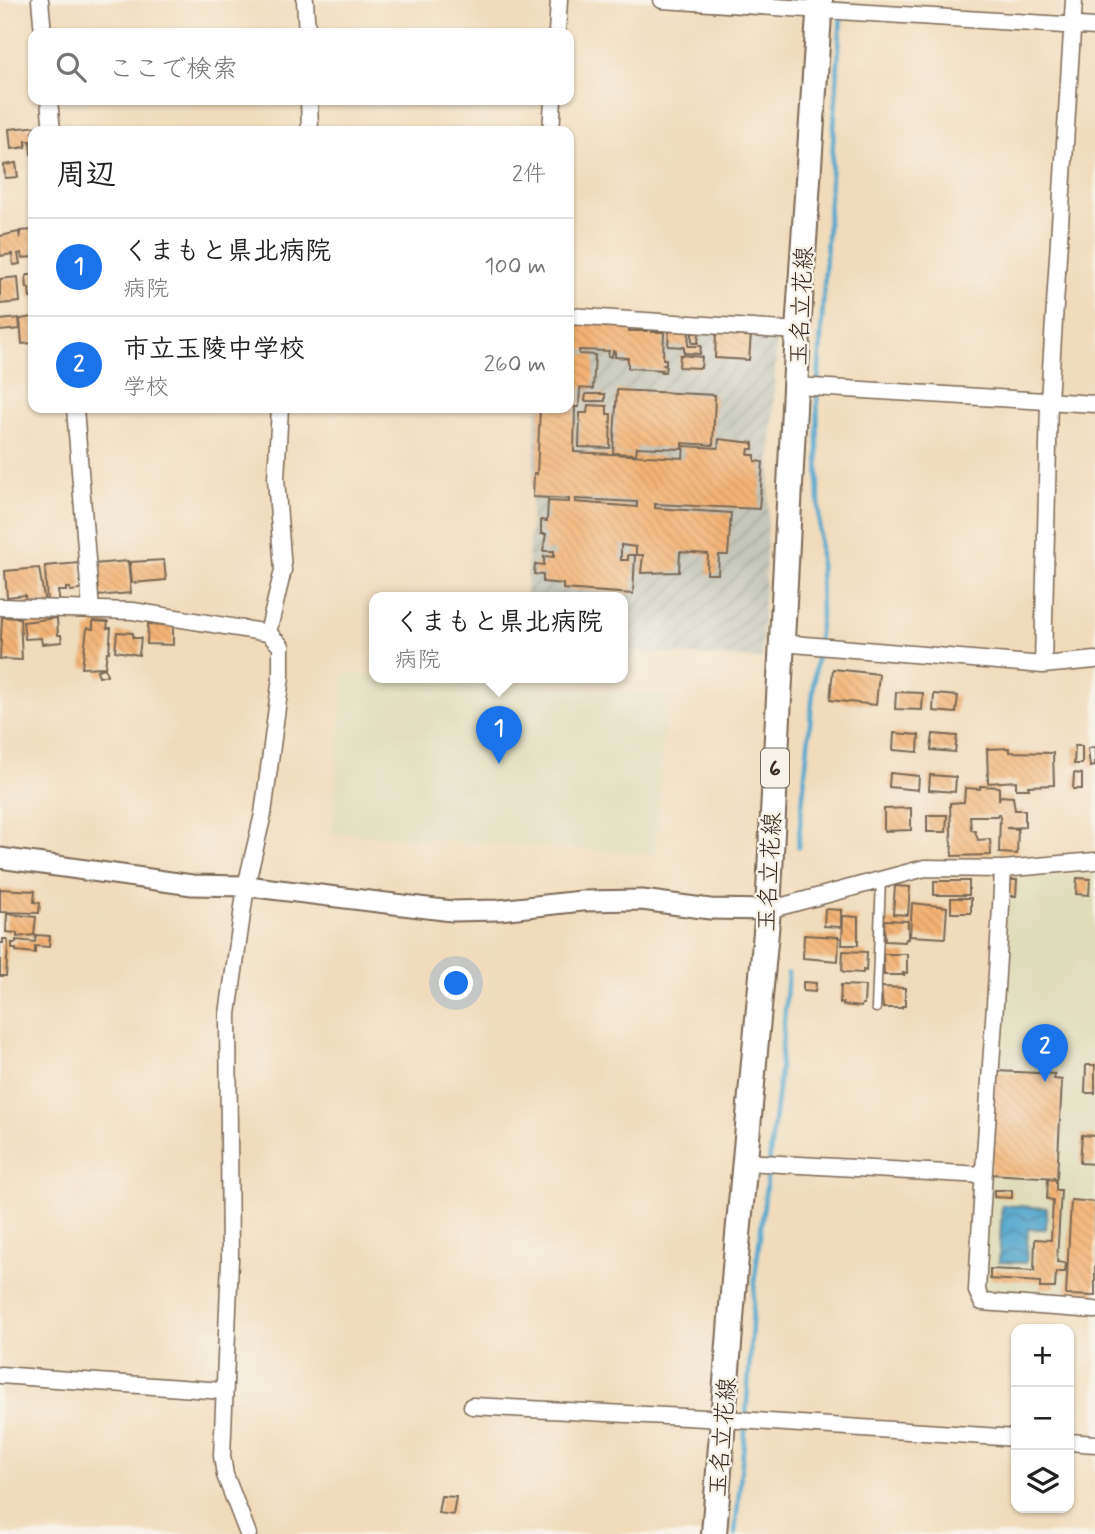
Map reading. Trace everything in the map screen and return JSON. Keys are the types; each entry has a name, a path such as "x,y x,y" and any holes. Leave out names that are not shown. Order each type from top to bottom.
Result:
{"main road":[{"name":"玉名立花線","path":"714,1534 735,1268 754,1163 781,643 820,5"}],"street":[{"path":"40,0 43,28"},
{"path":"305,0 307,28"},
{"path":"557,28 559,0"},
{"path":"662,0 820,5 1095,27"},
{"path":"1043,665 1049,401 1074,0"},
{"path":"49,105 52,126"},
{"path":"309,105 310,126"},
{"path":"551,126 553,105"},
{"path":"574,316 799,331"},
{"path":"796,387 1095,404"},
{"path":"75,413 91,610"},
{"path":"268,633 283,570 276,478 280,413"},
{"path":"0,607 133,611 268,633 281,646 281,677 263,814 246,886 228,1014 230,1260 222,1457 225,1475 248,1534"},
{"path":"781,643 1043,665 1095,660"},
{"path":"0,858 192,885 246,886 452,911 499,910 582,901 642,900 710,909 768,910 925,868 1003,869 1095,861"},
{"path":"1003,869 977,1291 982,1302 1095,1310"},
{"path":"754,1163 983,1175"},
{"path":"0,1375 223,1391"},
{"path":"472,1406 1011,1438"},
{"path":"1074,1442 1095,1444"}],"lane":[{"path":"876,1008 881,879"}],"shaded area":[{"path":"574,318 777,334 761,659 628,651 628,592 526,592 537,413 574,413"},
{"path":"344,673 369,675 369,683 495,683 666,695 655,854 332,833"},
{"path":"1095,873 1095,1307 987,1298 983,1288 1007,877"}],"water":[{"path":"1002,1205 1047,1208 1046,1229 1028,1229 1026,1263 999,1262"}],"building":[{"path":"28,127 26,147 11,149 9,129"},
{"path":"16,163 18,177 5,178 4,165"},
{"path":"28,230 28,257 22,258 21,253 18,254 20,264 13,265 12,254 0,256 0,236 19,232 20,239 20,231"},
{"path":"18,277 20,302 0,304 0,279"},
{"path":"19,318 20,329 0,331 0,320"},
{"path":"28,318 28,343 22,344 20,319"},
{"path":"574,320 630,324 629,331 647,331 647,324 653,325 652,332 664,332 663,359 666,359 666,364 662,364 666,366 665,372 628,368 628,358 615,357 613,351 612,357 608,356 609,351 579,350 579,354 595,355 593,389 580,388 579,407 575,407 574,452 683,458 684,446 718,448 719,439 753,443 753,449 749,449 748,455 755,455 755,461 763,462 759,509 655,504 655,508 731,513 728,555 719,555 718,574 707,574 708,554 680,552 679,572 641,573 643,555 636,555 636,547 621,545 621,560 628,560 628,555 635,555 633,594 563,589 563,584 543,582 543,575 534,574 535,564 544,565 544,556 554,557 554,551 543,551 546,534 541,534 541,520 547,521 548,501 569,502 569,499 533,497 534,473 537,474 540,413 574,413","holes":["576,499 637,502 637,507 575,502"]},
{"path":"669,331 689,332 688,346 701,346 700,354 684,353 684,347 668,346"},
{"path":"716,332 751,334 749,360 715,358"},
{"path":"692,333 699,333 698,343 692,343"},
{"path":"680,355 702,357 701,368 679,367"},
{"path":"617,390 715,395 713,445 682,443 682,449 637,447 636,454 613,453"},
{"path":"586,394 605,394 605,401 585,401"},
{"path":"588,405 607,406 607,414 611,414 610,448 579,447 580,413 587,413"},
{"path":"164,560 166,580 132,583 130,562"},
{"path":"128,561 131,593 96,596 93,564"},
{"path":"79,563 79,590 70,591 70,588 66,588 66,591 58,591 60,604 47,605 45,566"},
{"path":"39,568 45,603 26,605 25,595 7,597 5,571"},
{"path":"2,617 20,618 22,660 0,659"},
{"path":"57,618 58,635 61,635 62,642 42,644 41,638 25,639 23,622"},
{"path":"93,621 108,622 107,628 111,628 109,652 105,667 82,668 87,628 93,629"},
{"path":"148,624 173,625 173,645 147,644"},
{"path":"117,632 133,633 133,638 141,638 139,655 115,651"},
{"path":"105,668 107,675 99,677 97,670"},
{"path":"833,669 879,674 876,705 830,700"},
{"path":"896,692 923,693 922,710 895,709"},
{"path":"934,694 958,696 956,713 933,711"},
{"path":"894,733 919,735 918,752 893,750"},
{"path":"933,734 957,736 955,752 931,750"},
{"path":"1075,746 1082,746 1082,764 1074,764"},
{"path":"1095,747 1095,766 1090,767 1088,748"},
{"path":"1009,748 1009,752 1053,753 1054,785 1016,789 1016,781 988,783 987,749"},
{"path":"890,773 919,776 918,790 889,787"},
{"path":"1074,773 1082,774 1082,789 1073,789"},
{"path":"930,775 956,777 955,792 929,790"},
{"path":"980,786 999,787 999,800 1000,796 1013,797 1015,810 1025,810 1025,827 1006,828 1018,829 1017,854 999,853 998,814 970,816 971,830 975,831 978,840 990,839 991,855 952,856 950,803 964,802 965,788 980,789"},
{"path":"911,808 911,830 884,831 884,809"},
{"path":"927,815 947,815 946,832 927,832"},
{"path":"1077,878 1090,879 1089,895 1076,894"},
{"path":"1005,880 1017,880 1016,896 1004,896"},
{"path":"934,881 969,881 969,895 934,895"},
{"path":"895,886 910,887 908,915 893,914"},
{"path":"0,889 35,891 34,902 40,903 39,913 0,912"},
{"path":"951,898 971,898 971,913 951,913"},
{"path":"912,903 947,907 945,938 910,936"},
{"path":"825,909 841,910 841,927 824,926"},
{"path":"7,914 36,917 34,935 17,937 17,933 6,932"},
{"path":"843,916 858,917 858,945 842,945"},
{"path":"884,920 908,921 908,939 905,942 885,941"},
{"path":"36,935 50,936 49,947 35,946 35,953 12,949 12,943 16,943 16,940 35,942"},
{"path":"804,935 839,937 838,961 803,958"},
{"path":"3,939 7,939 8,946 6,976 0,976 0,943 3,943"},
{"path":"843,951 867,952 866,971 844,972"},
{"path":"883,954 907,954 907,973 884,975"},
{"path":"803,982 816,983 815,992 803,991"},
{"path":"841,985 865,986 864,1004 861,1007 840,1003"},
{"path":"881,987 905,988 905,1006 883,1008"},
{"path":"1086,1065 1095,1065 1095,1093 1085,1093"},
{"path":"996,1071 1055,1074 1054,1079 1062,1080 1057,1178 990,1174"},
{"path":"1082,1135 1095,1136 1095,1164 1080,1163"},
{"path":"1048,1179 1056,1180 1056,1190 1061,1190 1057,1262 1066,1263 1065,1272 1056,1272 1055,1288 1040,1288 1040,1282 990,1279 990,1269 1034,1271 1035,1239 1051,1240 1053,1200 1047,1199"},
{"path":"994,1190 1012,1190 1012,1198 994,1197"},
{"path":"1071,1200 1095,1202 1095,1296 1066,1295"},
{"path":"441,1496 456,1497 453,1515 438,1513"}],"waterway":[{"path":"818,383 841,15"},
{"path":"817,392 821,616 818,642"},
{"path":"798,847 817,651"},
{"path":"735,1534 755,1277 779,1081 788,973"}],"place":[{"name":"くまもと県北病院","path":"499,764"},
{"name":"市立玉陵中学校","path":"1045,1082"}]}
